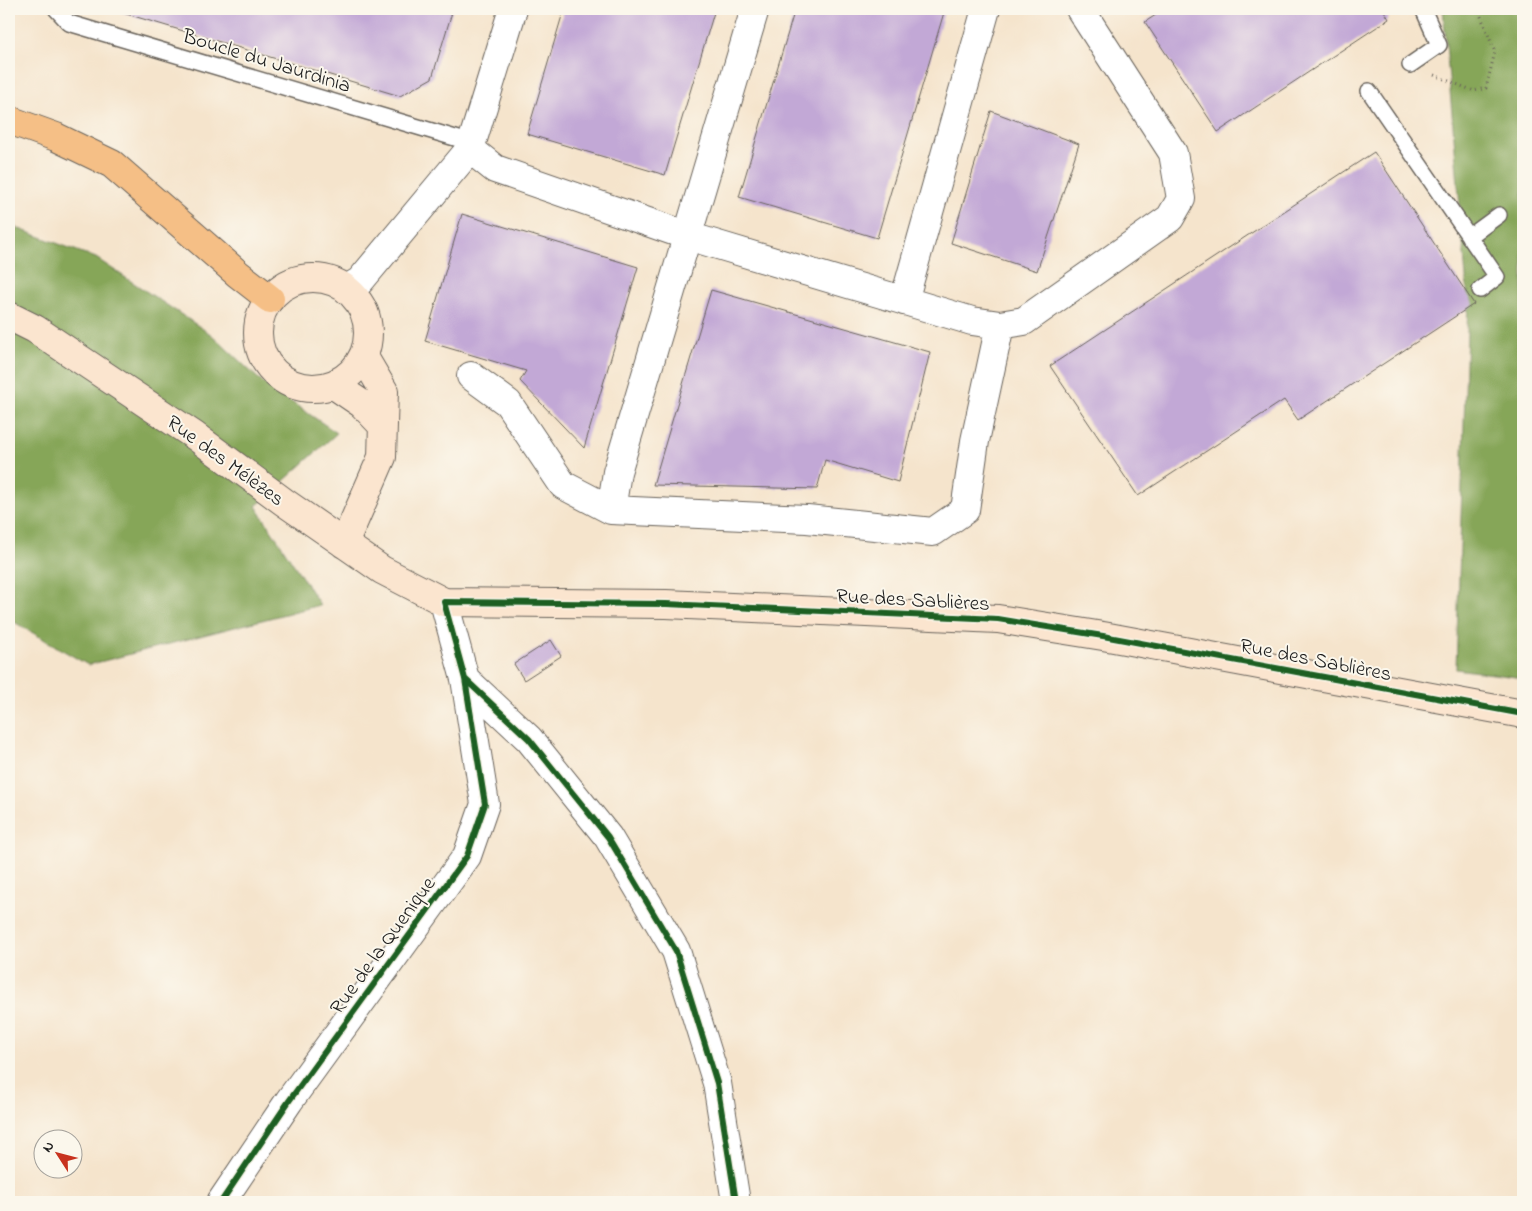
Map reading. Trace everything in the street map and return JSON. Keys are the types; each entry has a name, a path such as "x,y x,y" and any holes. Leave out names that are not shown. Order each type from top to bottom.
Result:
{"highway":[{"path":"9,120 56,137 112,164 238,274 270,298"}],"street":[{"path":"348,289 360,281 471,146 513,9"},
{"path":"611,510 617,472 756,9"},
{"path":"904,301 986,9"},
{"path":"471,146 494,169 688,236 972,321 1000,325 1024,321 1170,218 1181,199 1174,153 1080,9"},
{"path":"316,278 332,281 348,289 363,309 369,332 364,357 352,374 334,385 316,389 298,387 282,379 268,367 260,350 258,332 261,314 270,298 283,287 298,280 316,278"},
{"name":"Rue des Mélèzes","path":"9,316 35,329 195,436 382,570 444,602"},
{"path":"471,376 508,403 563,484 611,510 807,519 934,532 965,510 975,441 1000,325"},
{"path":"344,544 382,458 384,391 364,357"},
{"path":"334,385 362,404 383,426"},
{"name":"Rue de la Quenique","path":"221,1202 289,1101 467,856 485,804 465,679 444,602"},
{"name":"Rue des Sablières","path":"444,602 666,604 998,619 1104,636 1523,714"},
{"path":"465,679 529,738 608,837 676,951 717,1083 736,1202"}],"lane":[{"name":"Boucle du Jaurdinia","path":"56,9 69,23 471,146"},
{"path":"1410,66 1439,45 1422,9"},
{"path":"1369,91 1497,276 1480,290"},
{"path":"1469,237 1499,215"}],"path":[{"path":"1410,66 1474,91 1486,88 1495,52 1478,9"}],"green space":[{"path":"1443,9 1523,9 1523,678 1456,669 1468,301"},
{"path":"9,225 96,258 212,335 262,382 337,433 256,506 320,605 88,665 9,619"}],"building":[{"path":"110,9 453,9 432,78 400,96"},
{"path":"564,9 715,9 665,175 527,134"},
{"path":"795,9 945,9 877,238 739,197"},
{"path":"1165,9 1383,9 1389,19 1218,132 1145,22"},
{"path":"991,111 1079,144 1037,271 951,243"},
{"path":"1374,152 1474,304 1298,420 1284,400 1138,496 1050,366"},
{"path":"462,214 638,267 584,448 520,381 526,371 425,341"},
{"path":"711,290 930,352 898,482 825,460 817,489 653,485"},
{"path":"551,640 561,656 524,680 514,664"}],"cycle path":[{"path":"221,1202 289,1101 467,856 485,804 465,679 444,602 666,604 998,619 1103,636 1523,714"},
{"path":"465,679 529,739 608,837 676,951 717,1083 736,1202"}]}
